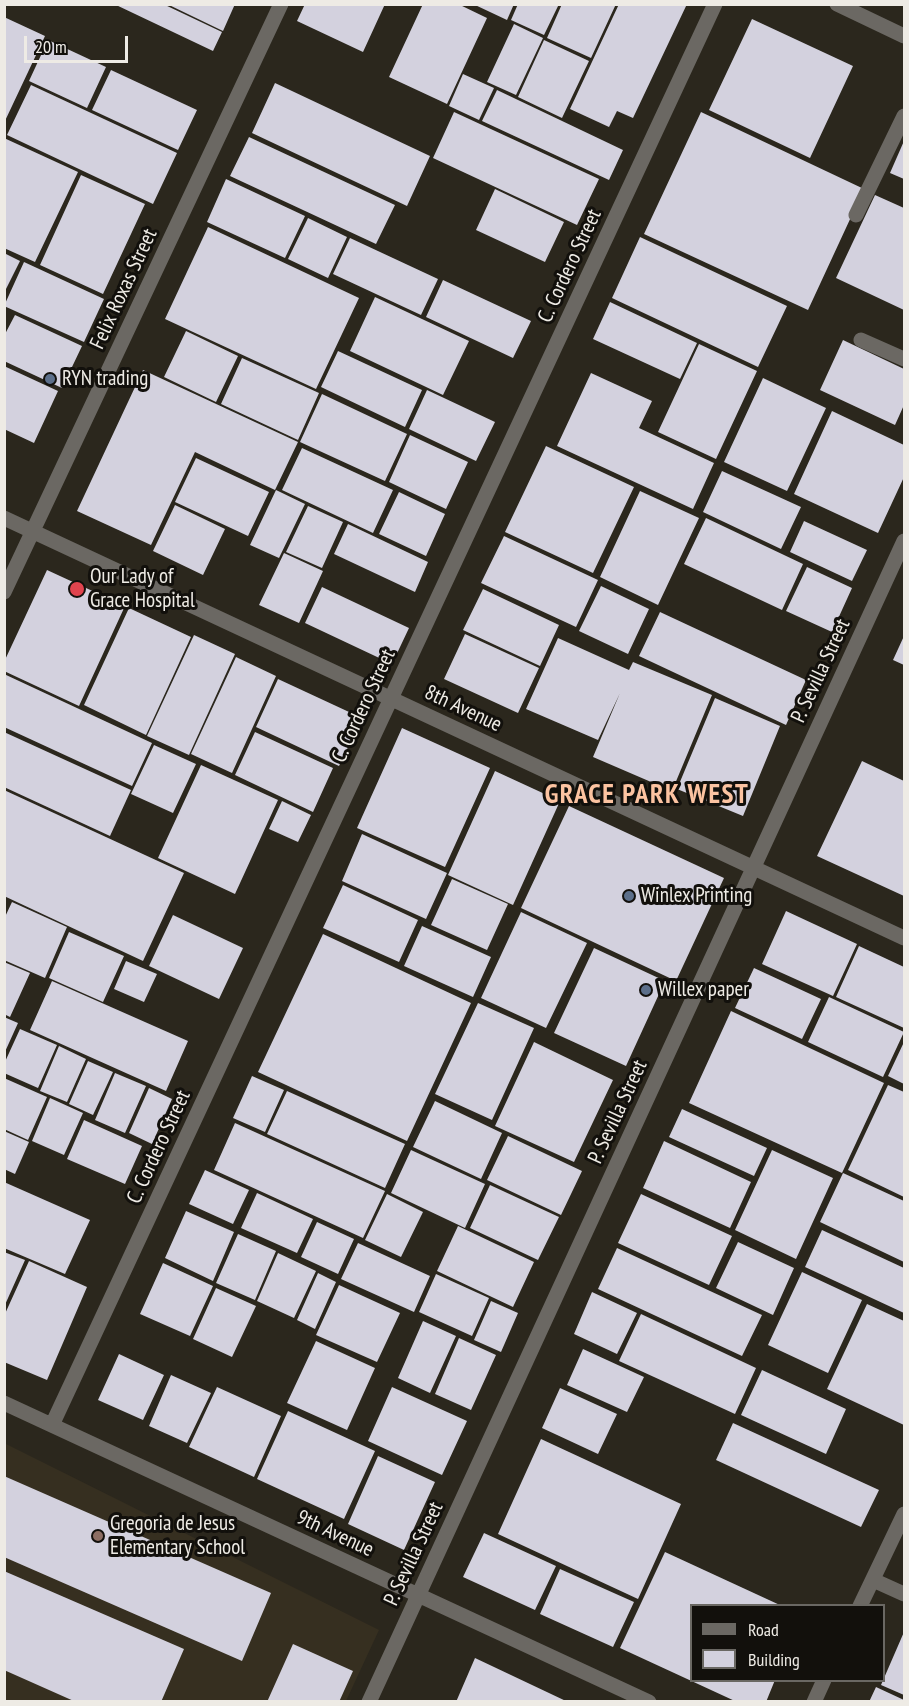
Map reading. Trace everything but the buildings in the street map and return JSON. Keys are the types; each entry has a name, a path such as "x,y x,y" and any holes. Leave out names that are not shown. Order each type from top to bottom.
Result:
{"street":[{"name":"Felix Roxas Street","path":"4,592 281,4"},
{"name":"C. Cordero Street","path":"52,1425 715,4"},
{"path":"837,4 904,36"},
{"path":"856,215 904,116"},
{"path":"861,340 904,359"},
{"name":"8th Avenue","path":"4,518 904,938"},
{"name":"P. Sevilla Street","path":"369,1701 904,541"},
{"name":"9th Avenue","path":"4,1403 649,1701"},
{"path":"861,1604 904,1514"},
{"path":"873,1580 904,1594"},
{"path":"814,1701 823,1682"}],"shaded area":[{"name":"Gregoria de Jesus Elementary School","path":"4,1443 379,1630 346,1701 5,1701"}],"place":[{"name":"RYN trading","path":"50,379"},
{"name":"Our Lady of Grace Hospital","path":"77,589"},
{"name":"Winlex Printing","path":"629,896"},
{"name":"Willex paper","path":"646,990"},
{"name":"Gregoria de Jesus Elementary School","path":"98,1536"}],"district":[{"name":"GRACE PARK WEST","path":"647,795"}]}
